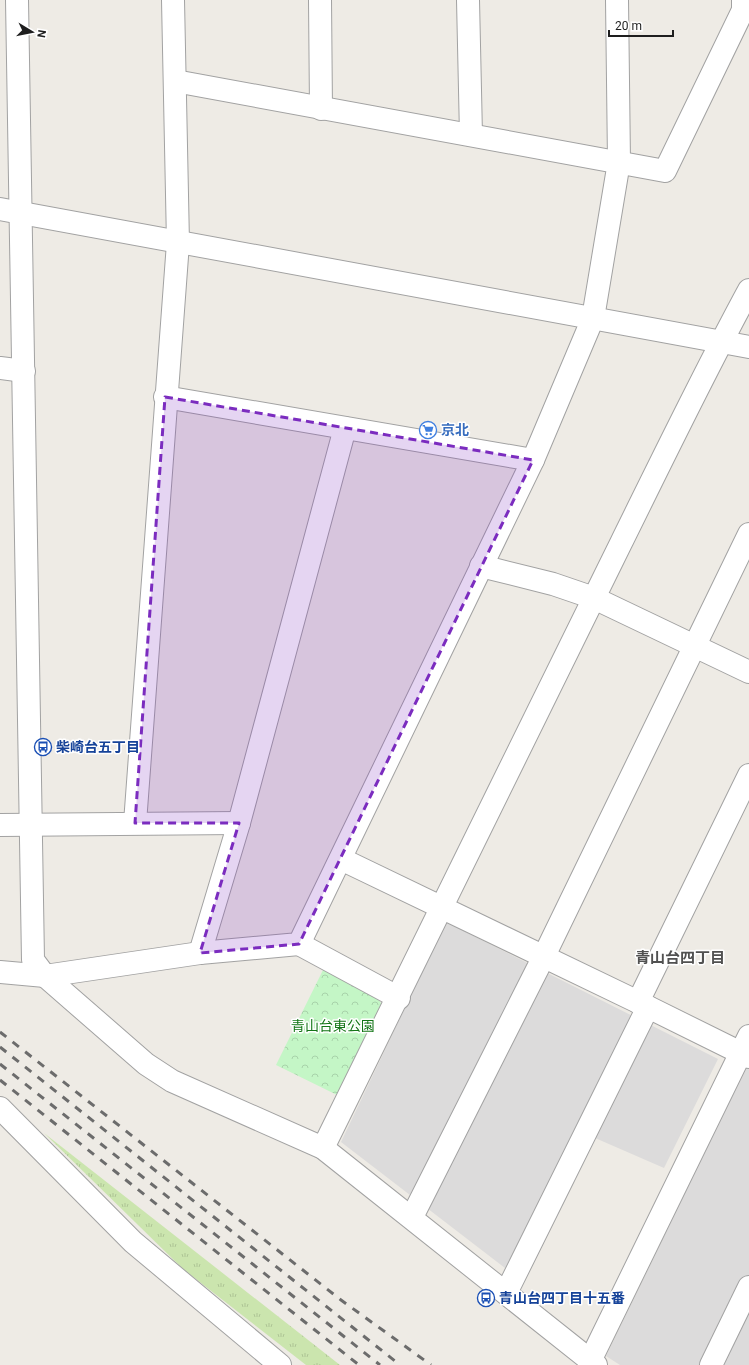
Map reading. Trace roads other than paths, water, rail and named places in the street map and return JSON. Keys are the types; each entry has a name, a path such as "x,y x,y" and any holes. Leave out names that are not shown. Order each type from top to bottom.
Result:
{"street":[{"path":"17,0 9,54 22,213 33,960 45,976 146,1064 172,1082 323,1148 412,1217 593,1363 746,1049 643,1004 341,859"},
{"path":"135,823 178,243 173,0"},
{"path":"320,0 321,109"},
{"path":"468,0 472,135"},
{"path":"299,944 481,566 534,460 593,318 619,162 617,0"},
{"path":"175,81 665,171 743,10 743,0"},
{"path":"0,209 749,347"},
{"path":"323,1148 721,342 749,290"},
{"path":"0,368 24,371"},
{"path":"166,397 534,460"},
{"path":"200,953 239,823 346,428"},
{"path":"412,1217 544,956 749,534"},
{"path":"481,566 553,584 594,598 749,672"},
{"path":"506,1293 643,1004 749,775"},
{"path":"0,825 239,823"},
{"path":"0,972 45,976 200,953 299,944 398,998"},
{"path":"0,1108 133,1242 280,1365"},
{"path":"711,1365 749,1287"}],"railway":[{"path":"0,1032 341,1300 431,1365"},
{"path":"0,1047 400,1365"},
{"path":"0,1064 380,1365"},
{"path":"0,1080 359,1365"}],"place":[{"name":"京北","path":"428,430"},
{"name":"柴崎台五丁目","path":"43,747"},
{"name":"青山台四丁目十五番","path":"486,1298"}],"district":[{"name":"青山台四丁目","path":"680,958"}],"park label":[{"name":"青山台東公園","path":"333,1026"}]}
